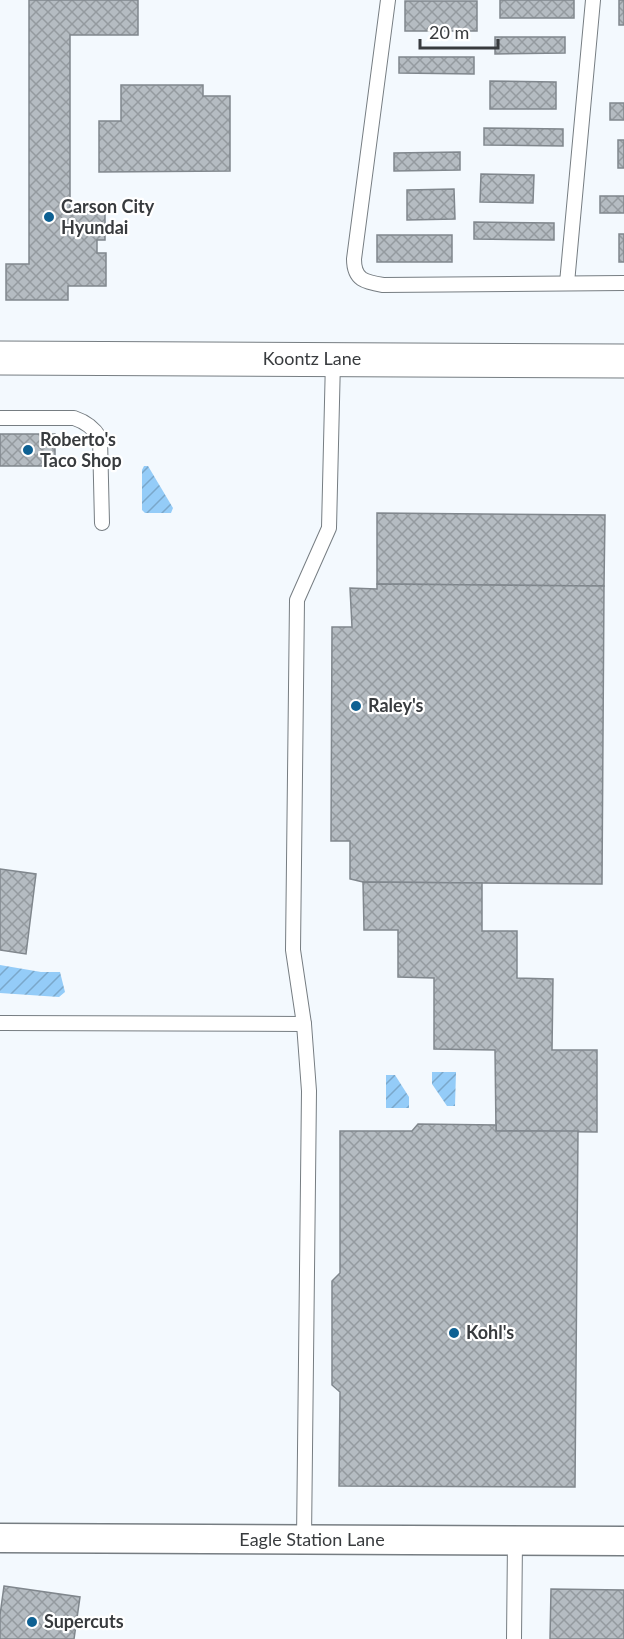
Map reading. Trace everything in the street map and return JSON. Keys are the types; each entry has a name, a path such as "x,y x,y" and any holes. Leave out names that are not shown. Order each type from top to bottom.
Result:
{"street":[{"name":"Koontz Lane","path":"0,358 624,361"},
{"name":"Eagle Station Lane","path":"0,1538 624,1541"}],"lane":[{"path":"388,0 354,259 354,268 358,276 369,283 383,285 624,283"},
{"path":"567,283 593,0"},
{"path":"304,1540 309,1091 304,1024 293,950 297,600 330,528 333,360"},
{"path":"0,418 74,418 83,421 96,432 100,438 102,523"},
{"path":"0,1023 304,1024"},
{"path":"514,1639 515,1541"}],"shaded area":[{"path":"144,466 148,466 173,508 171,513 145,513 142,510 142,470"},
{"path":"0,965 41,972 60,972 65,992 59,997 0,993"},
{"path":"432,1072 456,1072 455,1106 447,1106 432,1084"},
{"path":"386,1075 395,1075 409,1097 409,1108 386,1108"}],"building":[{"path":"29,0 138,0 138,35 70,35 70,209 105,209 105,240 97,240 97,253 106,253 106,286 68,286 68,300 6,300 6,264 29,264"},
{"path":"500,0 574,0 574,18 500,18"},
{"path":"619,0 624,0 624,25 619,25"},
{"path":"405,1 477,1 477,31 405,31"},
{"path":"495,37 565,37 565,53 495,54"},
{"path":"399,57 474,57 474,74 399,73"},
{"path":"490,81 556,82 556,109 490,109"},
{"path":"121,85 203,85 203,96 230,96 230,171 99,172 99,121 121,121"},
{"path":"610,103 624,103 624,120 610,120"},
{"path":"484,128 563,129 563,146 484,145"},
{"path":"618,140 624,140 624,168 618,168"},
{"path":"460,152 460,170 394,171 394,153"},
{"path":"481,174 534,175 533,203 480,202"},
{"path":"454,189 455,219 407,220 407,190"},
{"path":"600,196 624,196 624,213 600,213"},
{"path":"474,222 554,223 554,240 474,239"},
{"path":"619,234 624,234 624,262 619,262"},
{"path":"377,235 452,235 452,262 377,262"},
{"name":"Roberto's Taco Shop","path":"0,434 55,434 55,466 0,466"},
{"path":"377,513 605,515 604,586 377,584"},
{"path":"377,584 604,586 602,884 363,882 350,879 350,841 331,841 332,627 352,627 350,588 377,589"},
{"path":"0,869 36,874 26,954 0,950"},
{"path":"363,882 482,883 482,931 517,931 517,978 553,979 552,1050 597,1050 597,1132 496,1131 495,1050 434,1049 434,978 398,977 398,930 364,930"},
{"name":"Kohl's","path":"418,1124 496,1125 496,1131 578,1131 575,1487 339,1486 340,1392 332,1385 332,1281 340,1273 340,1131 412,1131"},
{"path":"4,1586 80,1597 74,1639 0,1639 0,1615"},
{"path":"551,1589 624,1590 624,1639 550,1639"}],"place":[{"name":"Carson City Hyundai","path":"49,217"},
{"name":"Roberto's Taco Shop","path":"28,450"},
{"name":"Raley's","path":"356,706"},
{"name":"Kohl's","path":"454,1333"},
{"name":"Supercuts","path":"32,1622"}]}
